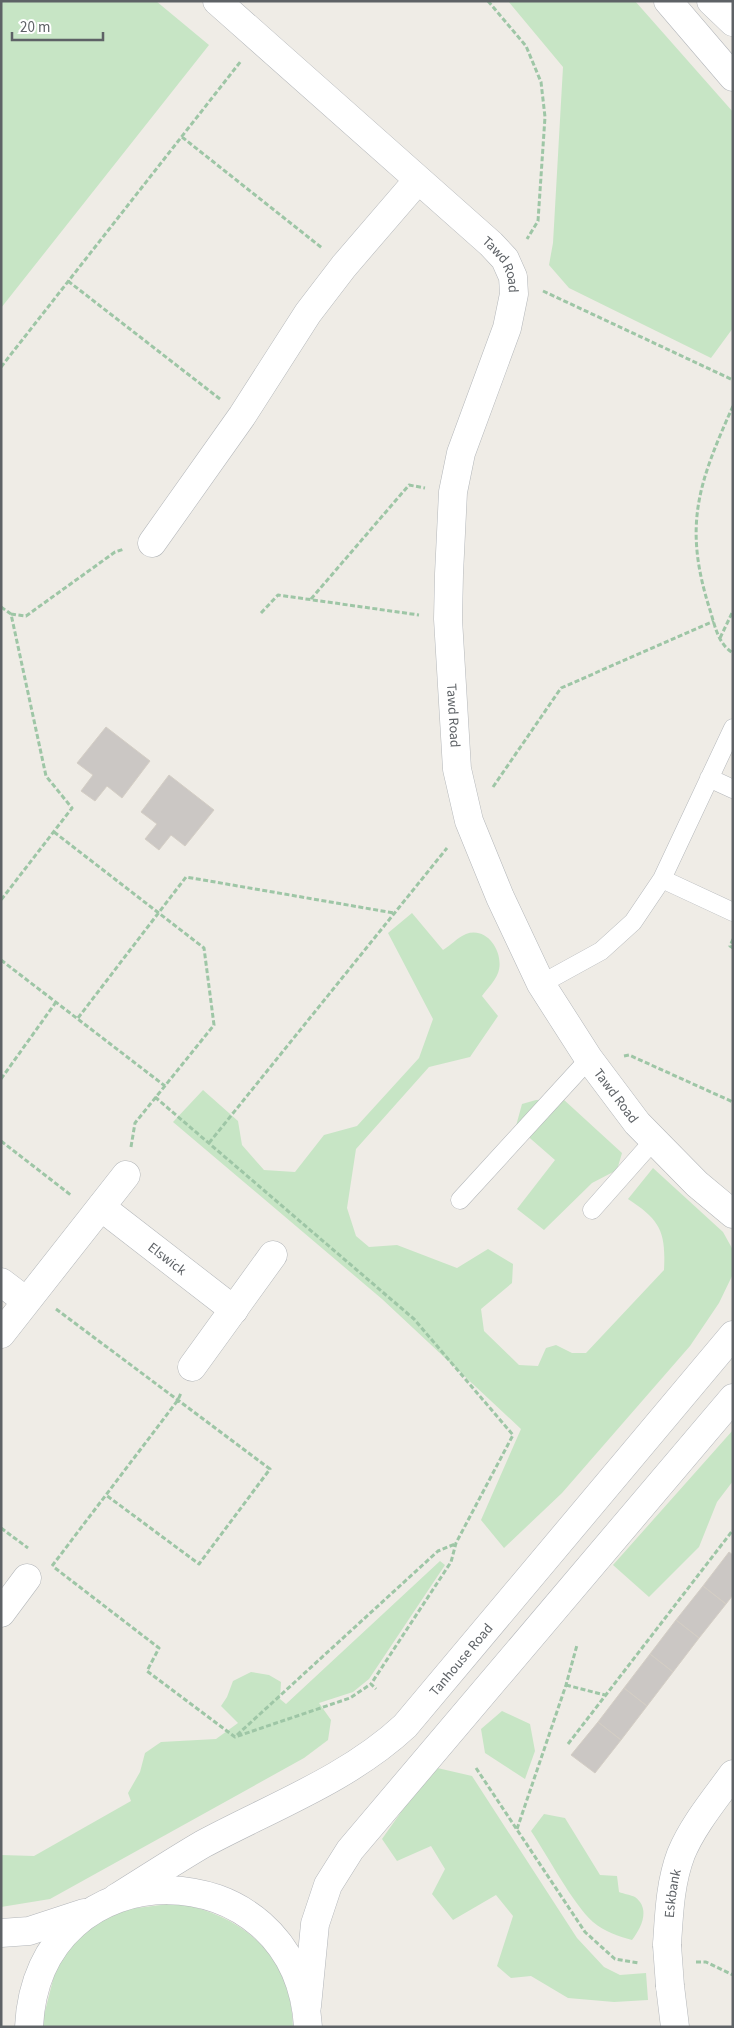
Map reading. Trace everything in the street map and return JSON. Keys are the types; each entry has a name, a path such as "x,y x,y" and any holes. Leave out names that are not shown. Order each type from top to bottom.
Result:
{"street":[{"name":"Tawd Road","path":"218,1 258,39 491,244 505,259 513,277 514,294 507,328 461,453 453,492 448,619 457,768 469,821 500,897 541,984 591,1061 637,1123 697,1184 733,1214"},
{"path":"668,1 733,78"},
{"path":"711,1 733,22"},
{"path":"152,543 242,416 308,313 344,266 418,180"},
{"path":"1,1334 126,1175"},
{"name":"Elswick","path":"98,1210 234,1310"},
{"path":"192,1367 273,1255"},
{"path":"1,1282 30,1297"},
{"name":"Tanhouse Road","path":"1,1933 28,1931 104,1904 202,1845 351,1768 381,1748 405,1726 733,1335"},
{"path":"307,2016 315,1924 328,1885 350,1850 733,1398"},
{"path":"1,1613 36,1569"},
{"name":"Eskbank","path":"675,2027 667,1945 672,1885 681,1854 694,1829 733,1774"},
{"path":"28,2027 30,2007 37,1978 51,1951 70,1928 104,1904 151,1890 186,1890 221,1899 252,1917 278,1941 296,1972 307,2016"}],"lane":[{"path":"541,984 601,951 633,922 662,879 733,728"},
{"path":"708,778 733,789"},
{"path":"662,879 733,912"},
{"path":"460,1200 591,1061"},
{"path":"592,1210 654,1140"}],"path":[{"path":"488,1 526,46 541,82 545,117 538,221 526,241 510,245 491,244"},
{"path":"1,367 258,39"},
{"path":"182,137 344,266"},
{"path":"68,281 242,416"},
{"path":"542,289 733,380"},
{"path":"733,406 706,471 696,518 697,562 720,639 724,647 733,653"},
{"path":"310,599 409,485 453,492"},
{"path":"1,607 11,614 26,616 115,552 152,543"},
{"path":"261,613 278,595 448,619"},
{"path":"720,639 733,611"},
{"path":"1,900 72,808 46,776 11,614"},
{"path":"209,1143 469,821 561,688 714,621"},
{"path":"54,832 204,948 214,1025 135,1123 126,1175"},
{"path":"78,1018 186,877 394,913"},
{"path":"733,939 730,946 733,948"},
{"path":"1,960 165,1086"},
{"path":"1,1079 56,1002"},
{"path":"591,1061 629,1055 733,1102"},
{"path":"155,1097 414,1319 513,1434 456,1543 451,1562 371,1684 350,1698 234,1737"},
{"path":"1,1141 98,1210"},
{"path":"30,1297 178,1400 270,1468 199,1564 106,1495"},
{"path":"36,1569 53,1566 178,1400 192,1367"},
{"path":"1,1528 31,1550"},
{"path":"568,1744 733,1530"},
{"path":"234,1737 438,1551 456,1543"},
{"path":"36,1569 53,1566 159,1648 147,1671 234,1737"},
{"path":"517,1829 566,1685 577,1645"},
{"path":"371,1684 376,1689"},
{"path":"566,1685 605,1695"},
{"path":"476,1768 586,1932 615,1959 644,1964"},
{"path":"692,1962 706,1962 733,1975"}],"green space":[{"path":"1,1 156,1 209,45 1,308"},
{"path":"508,1 635,1 733,112 733,328 711,358 569,288 549,265 553,243 563,67"},
{"path":"412,913 443,950 466,934 481,934 493,943 497,950 500,966 493,982 482,996 498,1016 470,1057 429,1067 356,1149 347,1208 356,1236 369,1247 397,1245 457,1268 488,1249 513,1264 512,1283 481,1309 484,1331 519,1365 538,1366 546,1348 556,1345 572,1353 586,1353 664,1270 664,1245 659,1228 647,1213 628,1199 653,1168 723,1232 733,1250 733,1274 719,1303 690,1346 562,1493 504,1548 481,1520 521,1429 382,1299 173,1122 203,1090 238,1121 242,1145 264,1170 295,1172 324,1135 357,1126 419,1058 433,1019 388,933"},
{"path":"563,1099 622,1153 617,1170 592,1183 544,1230 517,1209 555,1160 516,1126 522,1104 536,1100"},
{"path":"733,1430 733,1481 717,1502 699,1547 649,1597 613,1565"},
{"path":"440,1561 445,1565 369,1679 353,1692 319,1703 331,1720 328,1740 304,1758 50,1899 1,1907 1,1855 34,1856 131,1801 128,1793 140,1772 145,1753 161,1742 216,1739 238,1723 221,1706 227,1697 233,1681 251,1672 269,1675 281,1682 280,1699 286,1704"},
{"path":"502,1711 530,1724 535,1751 525,1779 485,1753 481,1729"},
{"path":"433,1767 472,1776 577,1938 604,1967 620,1975 646,1973 648,2000 614,2002 568,1998 531,1976 511,1978 497,1966 513,1916 496,1895 453,1920 432,1894 445,1869 431,1846 397,1861 382,1839"},
{"path":"544,1814 565,1818 600,1875 617,1876 619,1892 635,1897 640,1902 643,1907 643,1919 639,1930 632,1940 602,1928 593,1922 577,1904 531,1831"},
{"path":"177,1903 201,1909 223,1918 243,1929 259,1943 273,1960 283,1979 290,2002 293,2027 41,2027 57,1964 75,1941 96,1923 121,1910"}],"building":[{"path":"106,727 150,761 122,798 107,786 95,801 81,791 93,775 77,763"},
{"path":"169,775 214,810 185,846 171,835 159,850 145,839 157,824 141,812"},
{"path":"729,1552 733,1555 733,1595 726,1604 703,1586"},
{"path":"703,1586 726,1604 699,1638 676,1620"},
{"path":"676,1620 699,1638 673,1672 650,1654"},
{"path":"650,1654 673,1672 647,1706 624,1688"},
{"path":"624,1688 647,1706 621,1740 598,1722"},
{"path":"598,1722 621,1740 595,1773 571,1755"}]}
